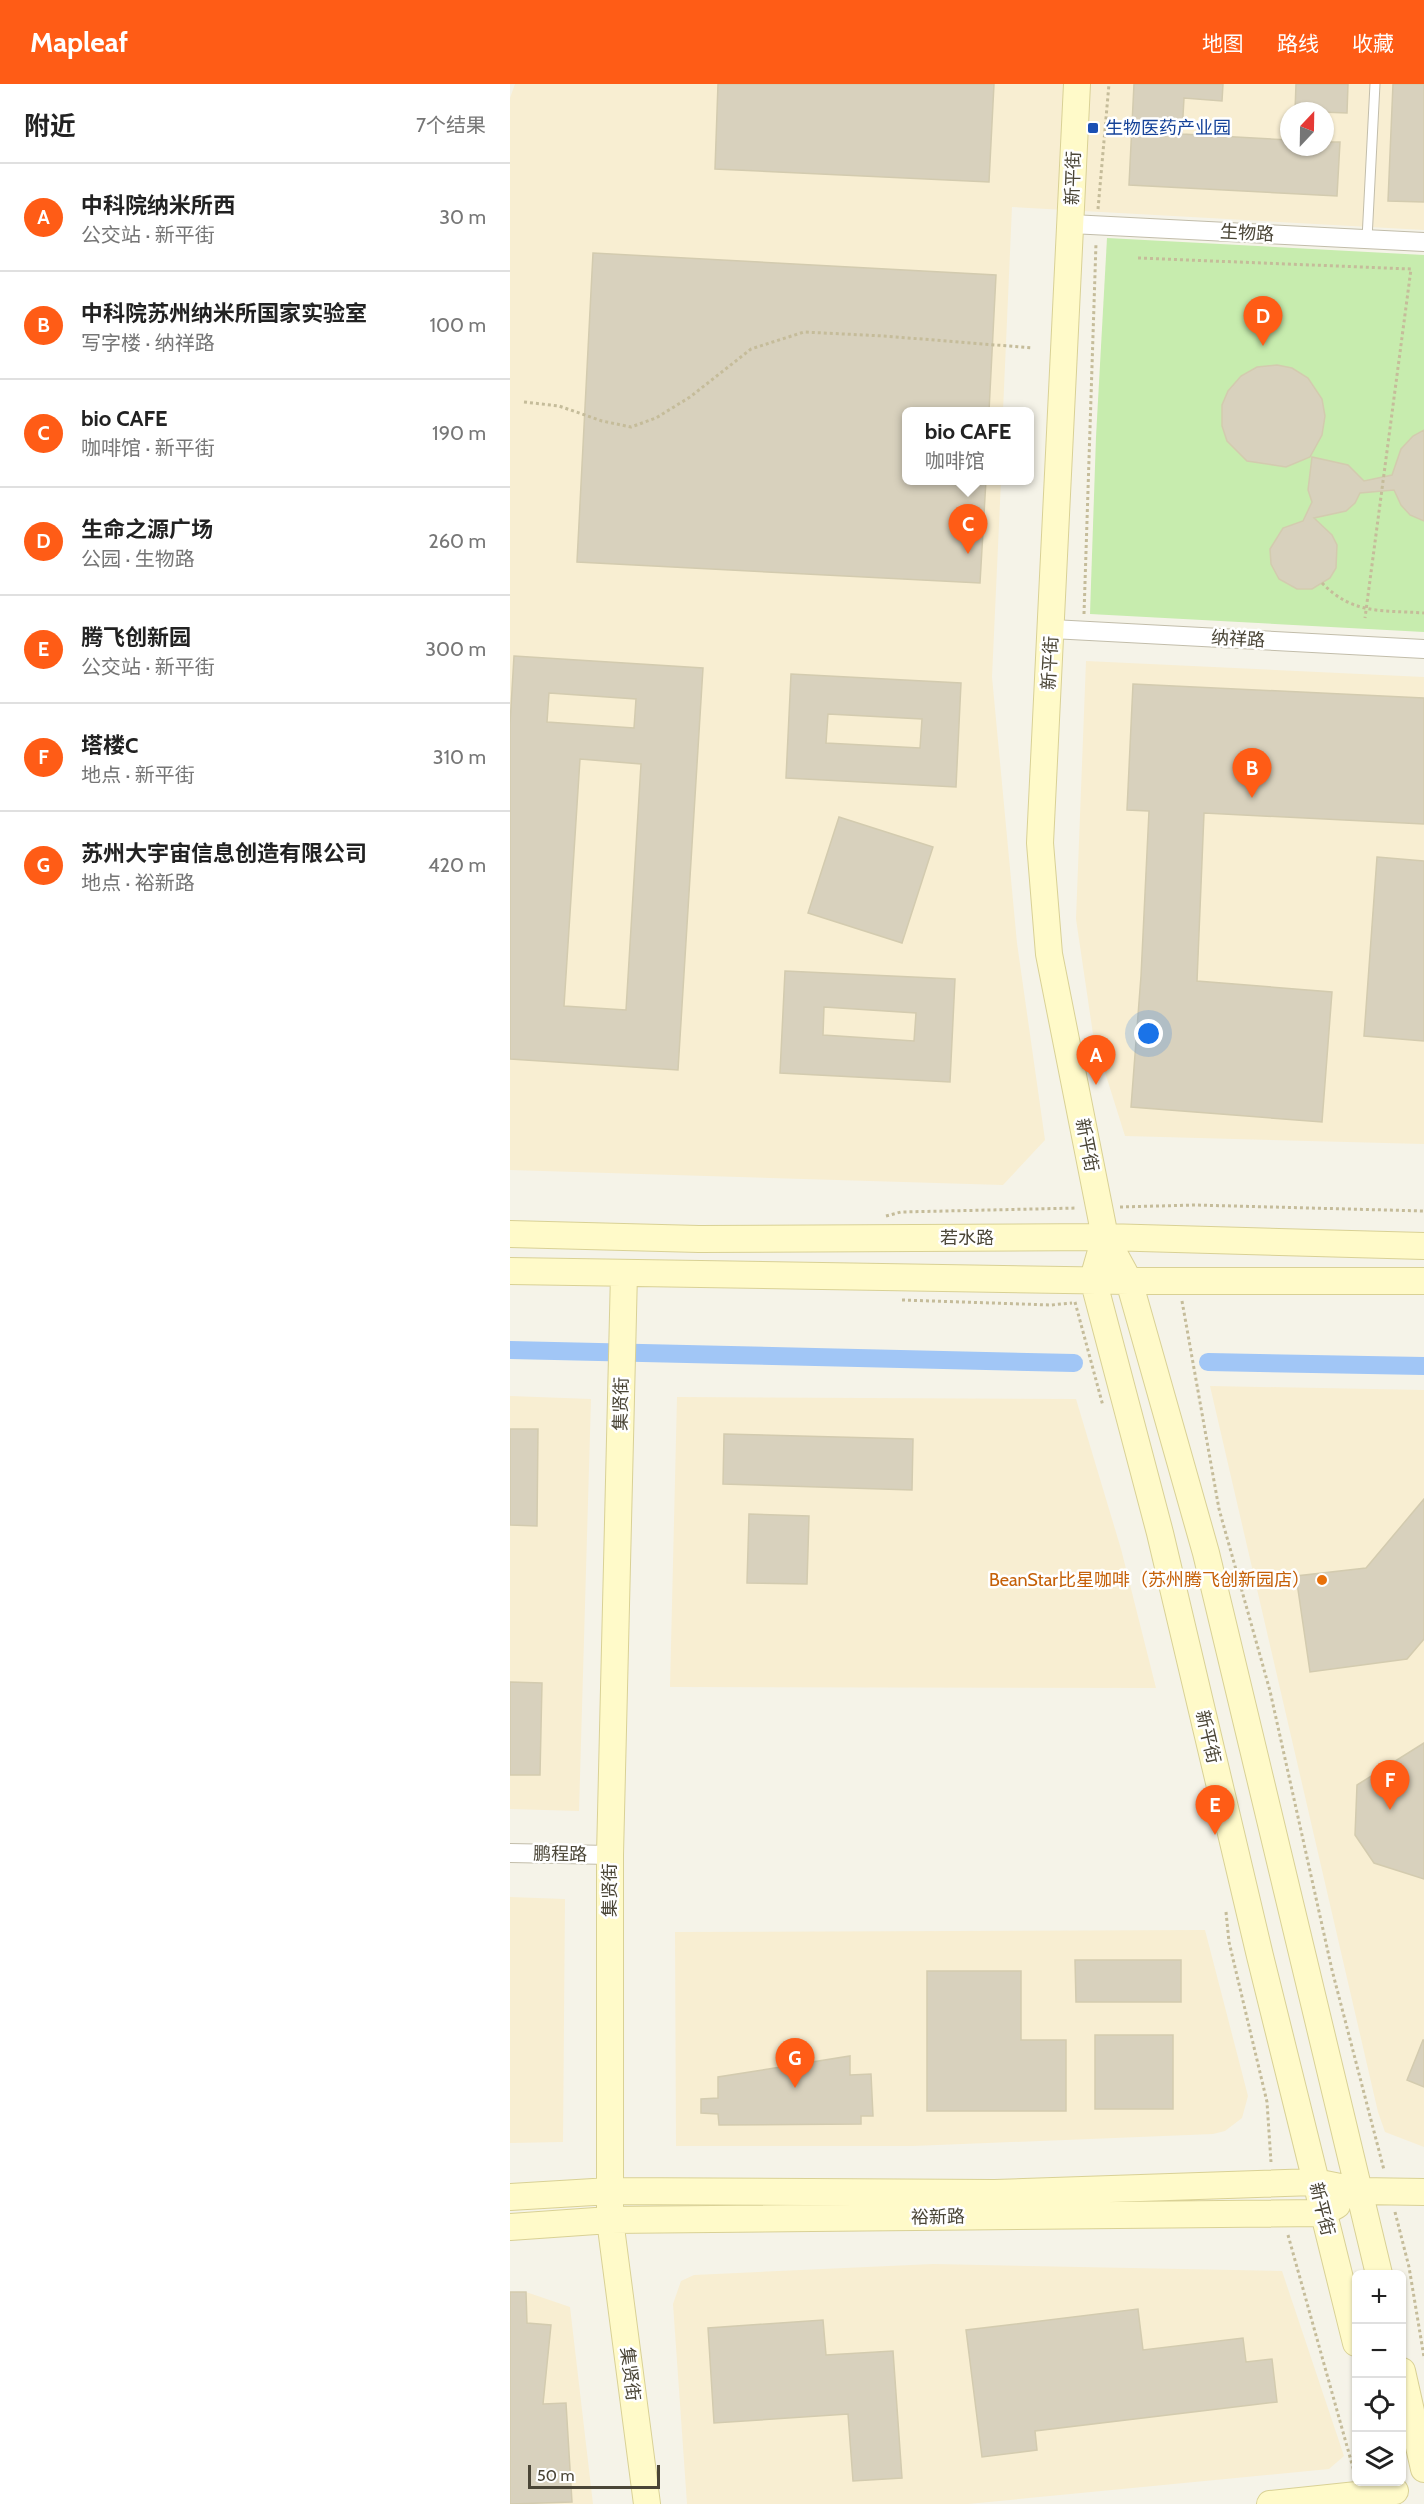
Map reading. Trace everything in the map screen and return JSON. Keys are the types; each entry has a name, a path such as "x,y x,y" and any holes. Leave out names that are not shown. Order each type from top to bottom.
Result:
{"main road":[{"name":"新平街","path":"1077,84 1040,843 1049,954 1105,1237 1128,1281 1206,1553 1378,2270"},
{"name":"若水路","path":"510,1234 699,1239 1105,1237 1424,1246"},
{"name":"新平街","path":"1105,1237 1081,1279 1160,1533 1315,2182 1352,2327"},
{"path":"510,1271 1128,1281 1424,1281"},
{"name":"集贤街","path":"624,1273 610,1855 610,2220 647,2504"},
{"name":"裕新路","path":"510,2197 610,2191 994,2193 1315,2182 1360,2191 1424,2192"},
{"path":"1323,2213 1360,2191"},
{"name":"裕新路","path":"510,2227 610,2220 1323,2213"},
{"path":"1403,2378 1424,2469"},
{"path":"1270,2504 1395,2492"}],"street":[{"name":"生物路","path":"1071,224 1424,242"},
{"name":"纳祥路","path":"1052,629 1424,649"},
{"name":"鹏程路","path":"510,1853 610,1855"}],"lane":[{"path":"1367,239 1375,84"}],"path":[{"path":"1084,631 1097,225 1109,84"},
{"path":"1138,258 1411,269 1365,618"},
{"path":"524,402 559,406 602,421 631,427 656,418 690,397 751,349 804,332 1033,348"},
{"path":"1322,583 1346,603 1366,609 1424,613"},
{"path":"883,1217 901,1212 1195,1205 1424,1211"},
{"path":"1057,1209 1062,1237"},
{"path":"1081,1279 1103,1408"},
{"path":"1182,1292 1219,1509 1270,1691 1332,1970 1409,2267 1424,2357"},
{"path":"1226,1907 1229,1942 1266,2102 1272,2183"},
{"path":"1280,2213 1298,2266 1352,2465"}],"shaded area":[{"path":"515,84 1424,84 1424,230 1012,207 1003,407 902,407 902,485 1001,485 992,677 1017,943 1045,1140 1003,1185 510,1170 510,98"},
{"path":"1086,661 1424,677 1424,1144 1125,1136 1093,1034 1076,919"},
{"path":"1210,1386 1424,1390 1424,2147 1385,2132 1378,2112"},
{"path":"510,1396 591,1399 579,1811 510,1809"},
{"path":"677,1397 1076,1399 1121,1549 1156,1688 670,1687"},
{"path":"510,1897 565,1899 563,2142 510,2143"},
{"path":"1205,1930 1248,2096 1242,2118 1225,2131 1213,2134 913,2146 676,2146 675,1932"},
{"path":"933,2264 1282,2271 1344,2456 1329,2469 968,2504 687,2504 673,2304 681,2281 694,2275"},
{"path":"510,2292 526,2292 570,2307 593,2504 510,2504"}],"green space":[{"path":"1107,238 1424,255 1424,632 1090,614 1096,437"}],"building":[{"path":"718,84 994,84 989,182 715,169"},
{"path":"1134,84 1223,84 1222,101 1184,98 1182,134 1280,139 1280,156 1334,156 1334,142 1340,142 1337,196 1129,185"},
{"path":"1296,84 1348,84 1347,113 1334,112 1334,102 1295,102"},
{"path":"1393,84 1424,84 1424,202 1388,201"},
{"path":"593,253 996,275 989,407 902,407 902,485 986,485 980,583 577,562"},
{"path":"1277,365 1292,368 1308,378 1322,399 1325,416 1322,435 1310,457 1286,467 1247,461 1227,441 1222,426 1222,405 1228,391 1241,376 1257,367"},
{"path":"1424,430 1424,521 1410,515 1401,505 1394,490 1360,493 1355,503 1346,511 1314,518 1332,535 1337,545 1336,568 1330,578 1312,589 1297,589 1279,579 1271,564 1270,549 1283,528 1303,521 1312,502 1308,490 1312,457 1348,465 1364,481 1392,475 1401,449 1413,436"},
{"path":"514,656 703,668 678,1070 510,1059 510,724","holes":["549,693 636,699 634,728 547,722","580,759 641,764 626,1010 564,1006"]},
{"path":"791,674 961,683 956,787 786,778","holes":["828,714 922,719 920,748 826,743"]},
{"path":"1133,684 1424,698 1424,824 1204,813 1197,981 1332,992 1322,1122 1131,1107 1141,976 1149,811 1127,810"},
{"path":"839,817 933,847 902,943 808,913"},
{"path":"1377,857 1424,861 1424,1041 1364,1036"},
{"path":"785,971 955,979 950,1082 780,1073","holes":["824,1007 916,1013 914,1041 823,1035"]},
{"path":"510,1429 538,1429 537,1526 510,1525"},
{"path":"724,1434 913,1439 912,1490 723,1484"},
{"path":"1424,1499 1424,1639 1407,1659 1310,1672 1296,1576 1366,1568"},
{"path":"749,1514 809,1516 807,1584 747,1583"},
{"path":"510,1682 542,1683 540,1775 510,1775"},
{"path":"1424,1743 1424,1879 1374,1863 1355,1835 1357,1785"},
{"path":"1075,1960 1181,1960 1181,2002 1076,2002"},
{"path":"927,1971 1021,1971 1021,2040 1066,2040 1066,2111 927,2111"},
{"path":"1095,2035 1173,2035 1173,2109 1095,2109"},
{"path":"1424,2040 1424,2087 1407,2080"},
{"path":"850,2056 850,2075 871,2074 873,2116 861,2116 861,2124 719,2125 718,2114 701,2113 701,2099 718,2098 718,2077"},
{"path":"510,2292 526,2292 527,2323 551,2325 543,2404 566,2403 572,2502 510,2504"},
{"path":"1138,2309 1143,2350 1243,2338 1246,2362 1272,2359 1277,2402 1035,2431 1037,2450 982,2457 966,2330"},
{"path":"823,2320 826,2355 893,2351 902,2478 853,2481 848,2414 714,2423 708,2328"}],"waterway":[{"path":"510,1350 1074,1363"},
{"path":"1208,1362 1424,1366"}],"place":[{"name":"生物医药产业园","path":"1093,128"},
{"name":"生命之源广场","path":"1263,346"},
{"name":"bio CAFE","path":"968,554"},
{"name":"中科院苏州纳米所国家实验室","path":"1252,798"},
{"name":"中科院纳米所西","path":"1096,1085"},
{"name":"BeanStar比星咖啡（苏州腾飞创新园店）","path":"1322,1580"},
{"name":"塔楼C","path":"1390,1810"},
{"name":"腾飞创新园","path":"1215,1835"},
{"name":"苏州大宇宙信息创造有限公司","path":"795,2088"}]}
